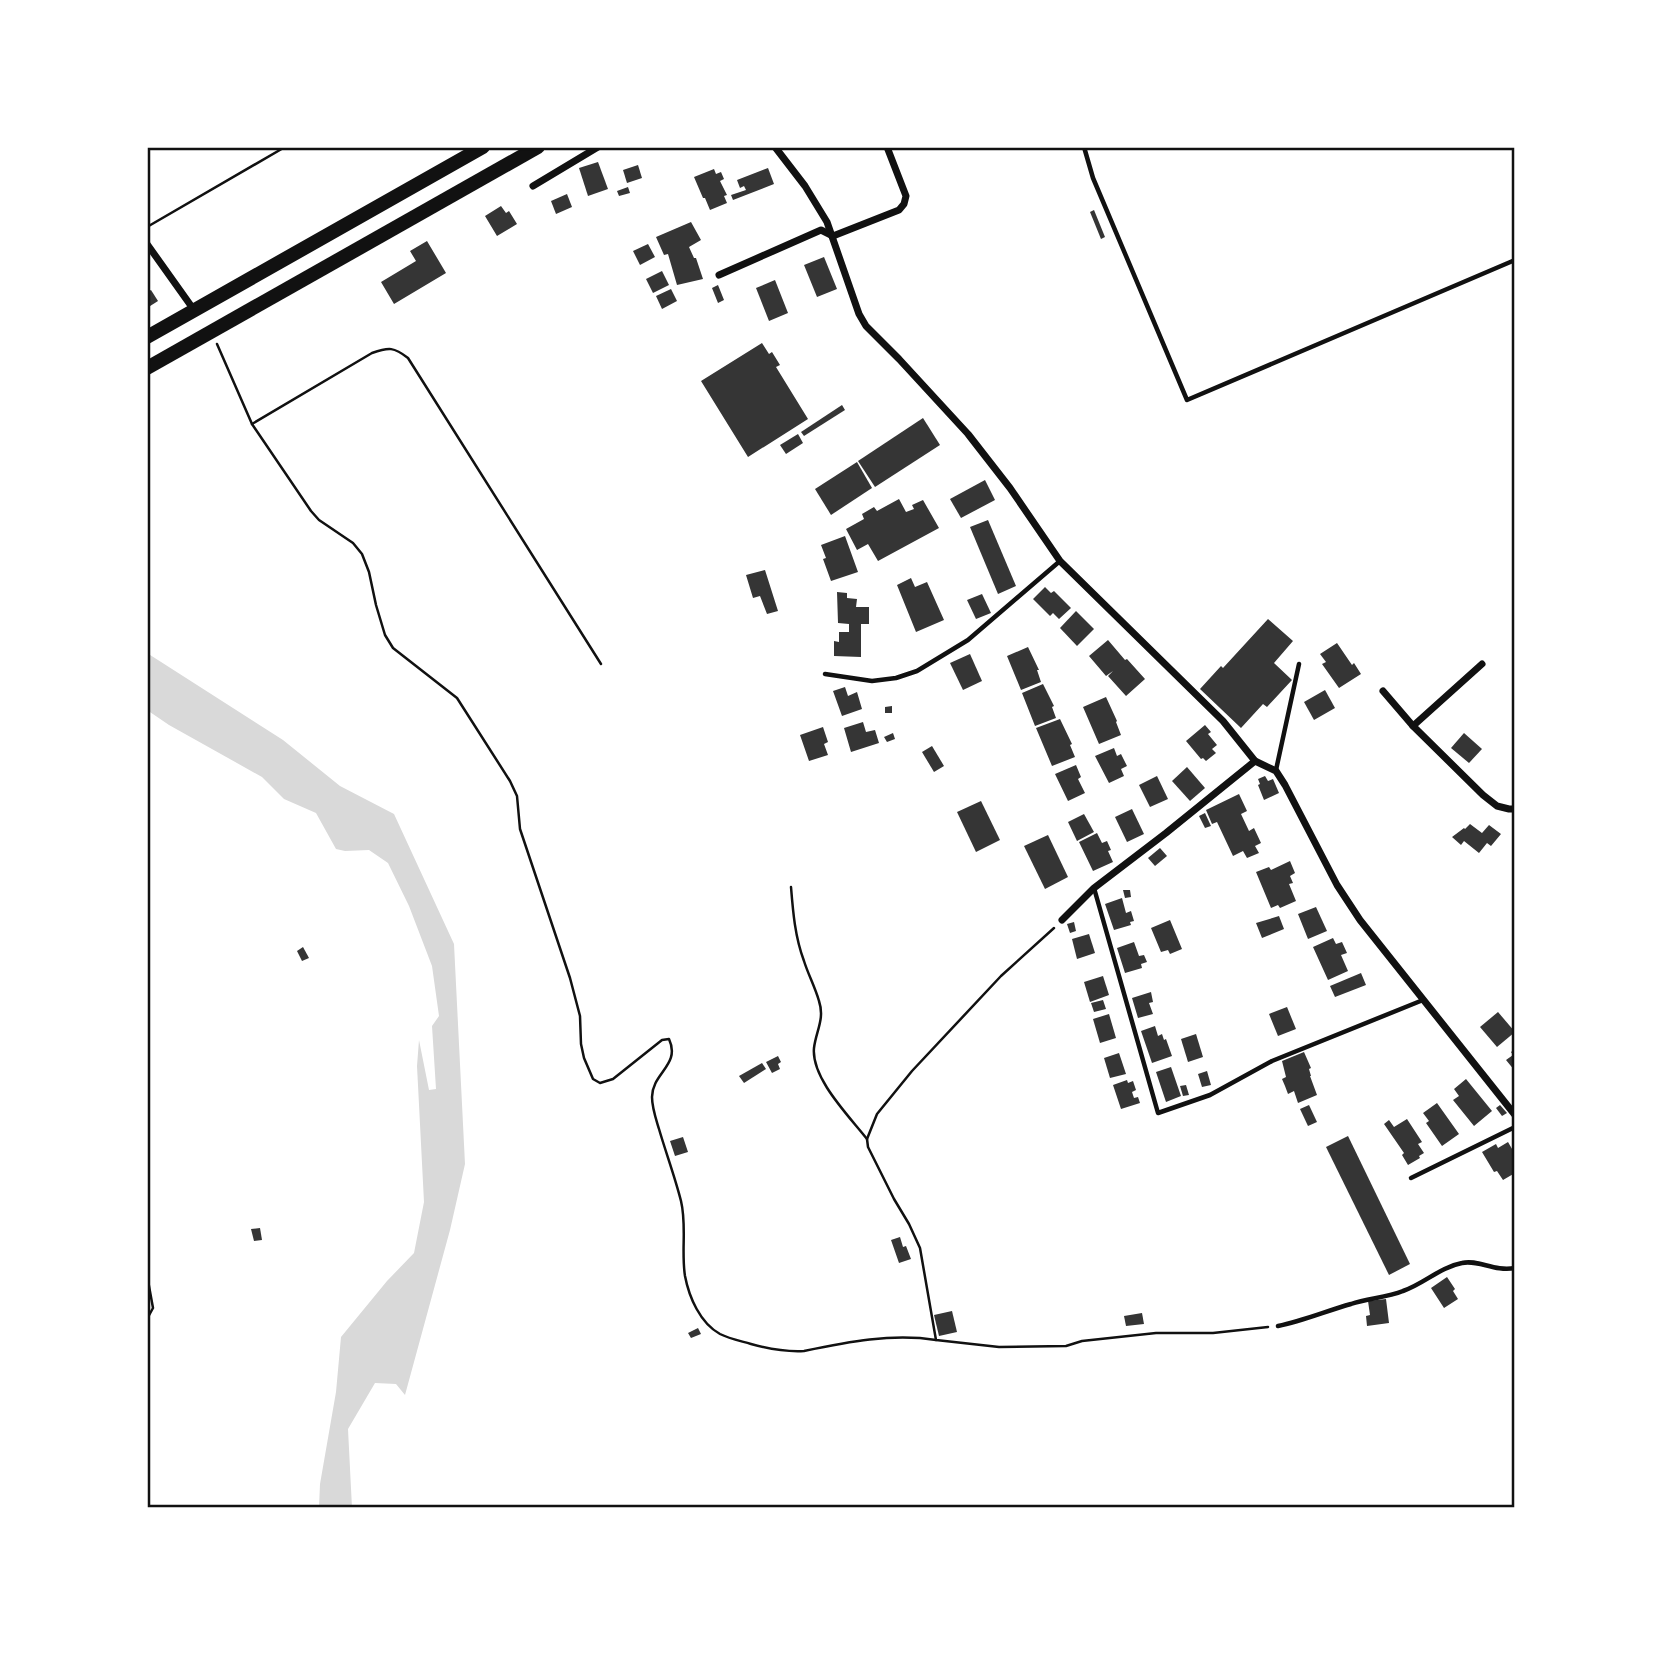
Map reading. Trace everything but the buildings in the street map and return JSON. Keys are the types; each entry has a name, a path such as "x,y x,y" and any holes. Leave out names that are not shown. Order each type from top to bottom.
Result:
{"highway":[{"path":"147,337 482,147"},
{"path":"147,368 538,147"}],"street":[{"path":"533,186 598,147"},
{"path":"775,147 805,186 827,222 859,314 866,326 968,434 1010,488 1060,561 1223,721 1255,761 1276,771 1320,854 1360,920 1515,1115"},
{"path":"719,275 821,230 833,236 899,210 906,196 887,147"},
{"path":"147,244 195,310"},
{"path":"1413,726 1482,664"},
{"path":"1382,691 1413,726 1490,801 1497,806 1515,809"},
{"path":"1062,920 1094,888 1255,761"}],"lane":[{"path":"1084,147 1093,178 1188,400 1515,260"},
{"path":"825,674 872,681 896,678 917,671 968,640 1060,561"},
{"path":"1276,771 1299,664"},
{"path":"1094,888 1158,1113 1210,1095 1272,1061 1424,1000"},
{"path":"1411,1178 1515,1127"},
{"path":"1278,1326 1353,1303 1402,1292 1462,1262 1502,1270 1515,1268"}],"path":[{"path":"147,227 285,147"},
{"path":"211,332 251,424 311,511 319,520 354,543 362,554 385,635 393,648 457,698 510,781 517,796 520,829 577,1003 581,1044 593,1079 600,1083 613,1079 662,1040 670,1040 673,1053 670,1064 653,1089 653,1105 684,1216 685,1276 704,1320 714,1330 763,1348 790,1352 889,1338 915,1337 999,1348 1066,1346 1082,1341 1156,1333 1213,1333 1278,1326"},
{"path":"251,424 372,353 386,348 398,350 408,358 601,664"},
{"path":"790,887 798,940 822,1011 813,1060 822,1081 867,1139"},
{"path":"936,1340 920,1248 868,1147 867,1139 877,1114 912,1072 1001,976 1062,920"},
{"path":"147,1275 153,1308 147,1320"}],"shaded area":[{"path":"147,653 283,740 340,786 394,814 454,944 465,1164 405,1395 396,1384 375,1383 348,1429 352,1508 319,1508 341,1337 414,1253 424,1202 417,1066 419,1040 429,1090 436,1089 432,1026 439,1016 432,966 409,906 388,863 369,850 336,849 316,813 284,799 262,777 147,710"}]}
